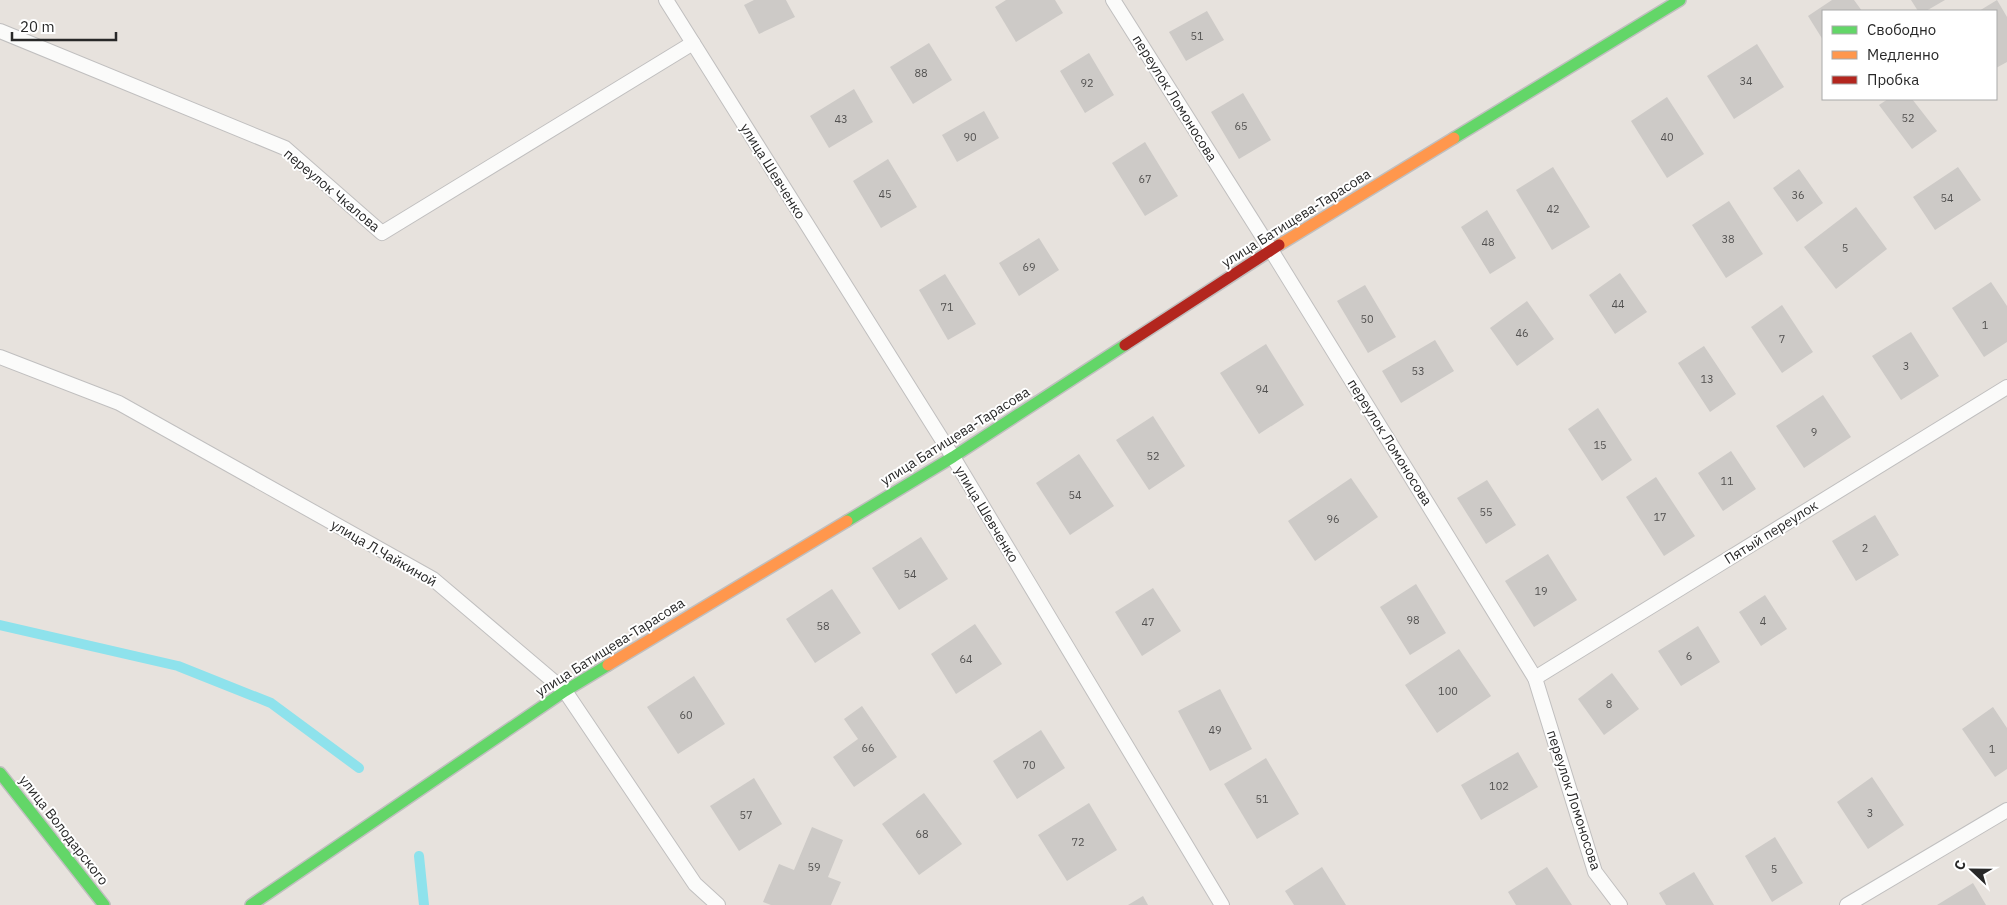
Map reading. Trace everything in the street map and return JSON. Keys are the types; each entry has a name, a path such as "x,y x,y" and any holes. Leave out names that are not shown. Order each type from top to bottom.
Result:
{"street":[{"name":"улица Батищева-Тарасова","path":"251,905 565,691 953,457 1271,250 1680,0"},
{"name":"улица Володарского","path":"0,773 104,905"}],"lane":[{"name":"улица Шевченко","path":"666,0 953,457 1222,905"},
{"name":"переулок Ломоносова","path":"1113,0 1271,250 1535,678 1595,872 1620,905"},
{"name":"переулок Чкалова","path":"0,31 285,148 382,233 692,43"},
{"name":"улица Л.Чайкиной","path":"0,357 120,403 433,579 565,691 695,884 718,905"},
{"name":"Пятый переулок","path":"1535,678 2007,387"},
{"path":"1847,905 2007,810"}],"building":[{"path":"754,0 786,0 795,17 759,34 744,5"},
{"path":"1006,0 1055,0 1063,13 1016,42 995,7"},
{"path":"1832,0 1854,0 1861,10 1822,10 1822,38 1808,16"},
{"path":"1911,0 1945,0 1928,10 1917,10"},
{"path":"1997,0 2007,17 2007,62 1997,67 1997,10 1981,10"},
{"path":"1207,11 1224,40 1186,61 1169,32"},
{"path":"929,43 952,80 913,104 890,67"},
{"path":"1757,44 1784,87 1734,119 1707,76"},
{"path":"1089,53 1114,95 1085,113 1060,71"},
{"path":"854,89 873,122 829,148 810,116"},
{"path":"1243,93 1271,140 1239,159 1211,112"},
{"path":"1667,97 1704,154 1667,178 1631,121"},
{"path":"1886,100 1913,100 1937,131 1912,149 1879,105"},
{"path":"984,111 999,138 957,162 942,135"},
{"path":"1145,142 1178,196 1145,216 1112,163"},
{"path":"888,159 917,207 881,228 853,181"},
{"path":"1553,167 1590,227 1552,250 1516,190"},
{"path":"1958,167 1981,200 1935,230 1913,197"},
{"path":"1799,169 1823,203 1797,222 1773,188"},
{"path":"1729,201 1763,254 1726,278 1692,225"},
{"path":"1856,207 1887,249 1836,289 1804,247"},
{"path":"1487,210 1516,258 1490,274 1461,227"},
{"path":"1039,238 1059,270 1019,296 999,263"},
{"path":"1620,273 1647,312 1615,334 1589,295"},
{"path":"945,274 976,324 948,340 919,290"},
{"path":"1991,282 2007,306 2007,342 1984,357 1952,308"},
{"path":"1365,285 1396,337 1368,353 1337,301"},
{"path":"1527,301 1554,339 1517,366 1490,328"},
{"path":"1782,305 1813,352 1782,373 1751,327"},
{"path":"1911,332 1939,376 1901,400 1872,356"},
{"path":"1435,340 1454,371 1401,403 1382,371"},
{"path":"1266,344 1304,405 1259,434 1220,373"},
{"path":"1704,346 1736,394 1710,412 1678,363"},
{"path":"1823,395 1851,437 1804,468 1776,426"},
{"path":"1598,408 1632,460 1602,481 1568,429"},
{"path":"1153,416 1185,466 1149,490 1116,440"},
{"path":"1731,451 1756,489 1723,511 1698,473"},
{"path":"1079,454 1114,506 1070,535 1036,483"},
{"path":"1656,477 1695,536 1664,556 1626,497"},
{"path":"1351,478 1378,517 1315,561 1288,521"},
{"path":"1487,480 1516,525 1486,544 1457,498"},
{"path":"1875,515 1899,555 1856,581 1832,541"},
{"path":"921,537 948,579 899,610 872,568"},
{"path":"1548,554 1577,600 1534,627 1505,581"},
{"path":"1416,584 1446,633 1410,655 1380,607"},
{"path":"1153,588 1181,631 1142,656 1115,612"},
{"path":"832,589 861,633 815,663 786,619"},
{"path":"1765,595 1787,629 1761,646 1739,612"},
{"path":"975,624 1002,664 956,694 931,654"},
{"path":"1698,626 1720,662 1681,686 1658,651"},
{"path":"1459,649 1491,696 1437,733 1405,685"},
{"path":"1612,673 1639,709 1604,735 1578,699"},
{"path":"694,676 725,724 678,754 647,707"},
{"path":"1220,689 1252,749 1210,771 1178,711"},
{"path":"862,706 897,757 854,787 833,757 858,739 844,719"},
{"path":"1993,707 2007,728 2007,769 1995,777 1962,729"},
{"path":"1041,730 1065,768 1017,799 993,761"},
{"path":"1518,752 1538,787 1481,820 1461,785"},
{"path":"1266,758 1299,814 1257,839 1224,784"},
{"path":"1872,777 1904,825 1868,849 1837,802"},
{"path":"754,778 782,824 739,851 710,806"},
{"path":"924,793 962,844 919,875 882,824"},
{"path":"1089,803 1117,850 1067,881 1038,835"},
{"path":"812,827 843,840 828,877 841,882 831,905 771,905 763,902 779,864 794,870"},
{"path":"1775,837 1803,883 1772,902 1745,856"},
{"path":"1322,867 1346,905 1294,905 1285,891"},
{"path":"1547,867 1572,905 1516,905 1508,892"},
{"path":"1694,872 1714,905 1666,905 1659,893"},
{"path":"1973,883 1986,905 1937,905"},
{"path":"1143,896 1148,905 1128,905"}],"waterway":[{"path":"0,625 178,666 271,703 359,768"},
{"path":"419,856 424,905"}],"traffic: fast":[{"path":"1454,138 1680,0"},
{"path":"847,521 953,457 1125,345"},
{"path":"251,905 565,691 608,665"},
{"path":"0,773 104,905"}],"traffic: slow":[{"path":"1279,245 1454,138"},
{"path":"608,665 847,521"}],"traffic: jam":[{"path":"1125,345 1279,245"}]}
